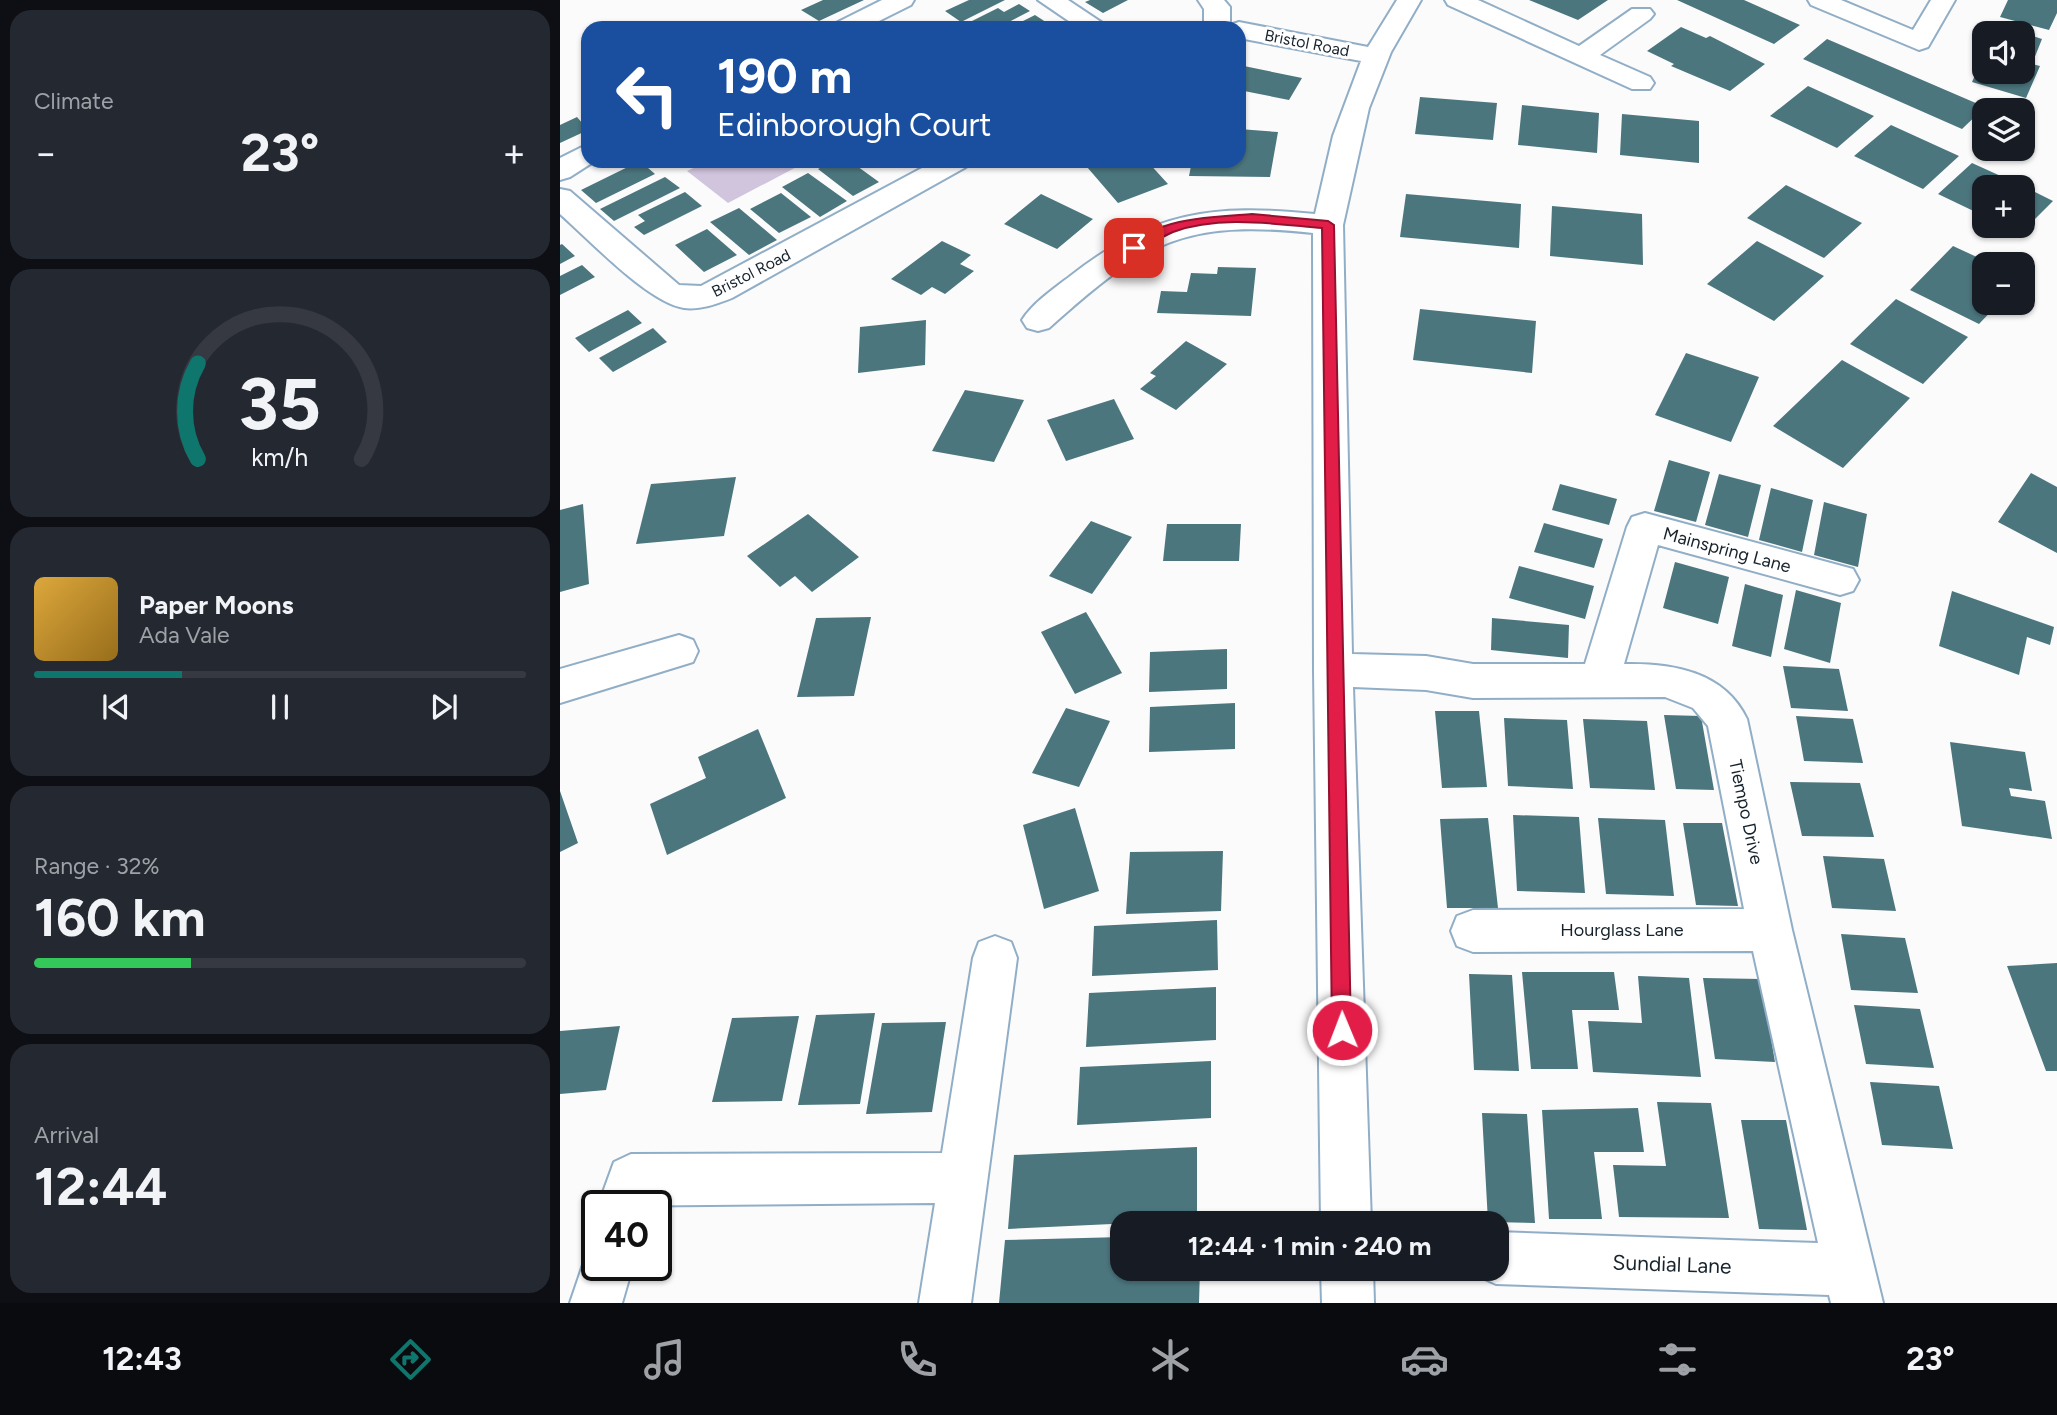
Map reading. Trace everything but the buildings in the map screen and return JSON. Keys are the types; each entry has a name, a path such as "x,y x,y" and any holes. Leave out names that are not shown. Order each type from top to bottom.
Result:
{"street":[{"path":"859,21 902,0"},
{"path":"1050,0 1085,21"},
{"path":"1210,0 1217,7 1217,21"},
{"path":"1346,1211 1333,670 1328,225 1340,157 1358,96 1376,56 1409,0"},
{"path":"1457,0 1641,83"},
{"path":"1820,0 1919,42 1943,0"},
{"path":"1583,55 1641,14"},
{"name":"Bristol Road","path":"1246,31 1376,56"},
{"path":"560,171 581,158"},
{"name":"Bristol Road","path":"560,198 668,292 679,298 692,298 721,291 943,168"},
{"path":"1038,320 1081,281 1117,257 1169,229 1202,221 1252,218 1328,225"},
{"name":"Mainspring Lane","path":"1600,679 1645,527 1840,580"},
{"path":"560,686 679,651"},
{"name":"Tiempo Drive","path":"1333,670 1426,673 1473,681 1666,680 1707,696 1727,719 1770,930 1853,1287"},
{"name":"Hourglass Lane","path":"1473,931 1770,930"},
{"path":"945,1303 995,958"},
{"path":"628,1190 631,1179 963,1178"},
{"name":"Sundial Lane","path":"1509,1259 1853,1287"},
{"path":"596,1303 602,1281"},
{"path":"1347,1281 1348,1303"}],"shaded area":[{"path":"693,168 795,168 728,203 687,171"}],"route":[{"path":"1134,248 1169,229 1202,221 1252,218 1328,225 1333,670 1342,1030"}]}
